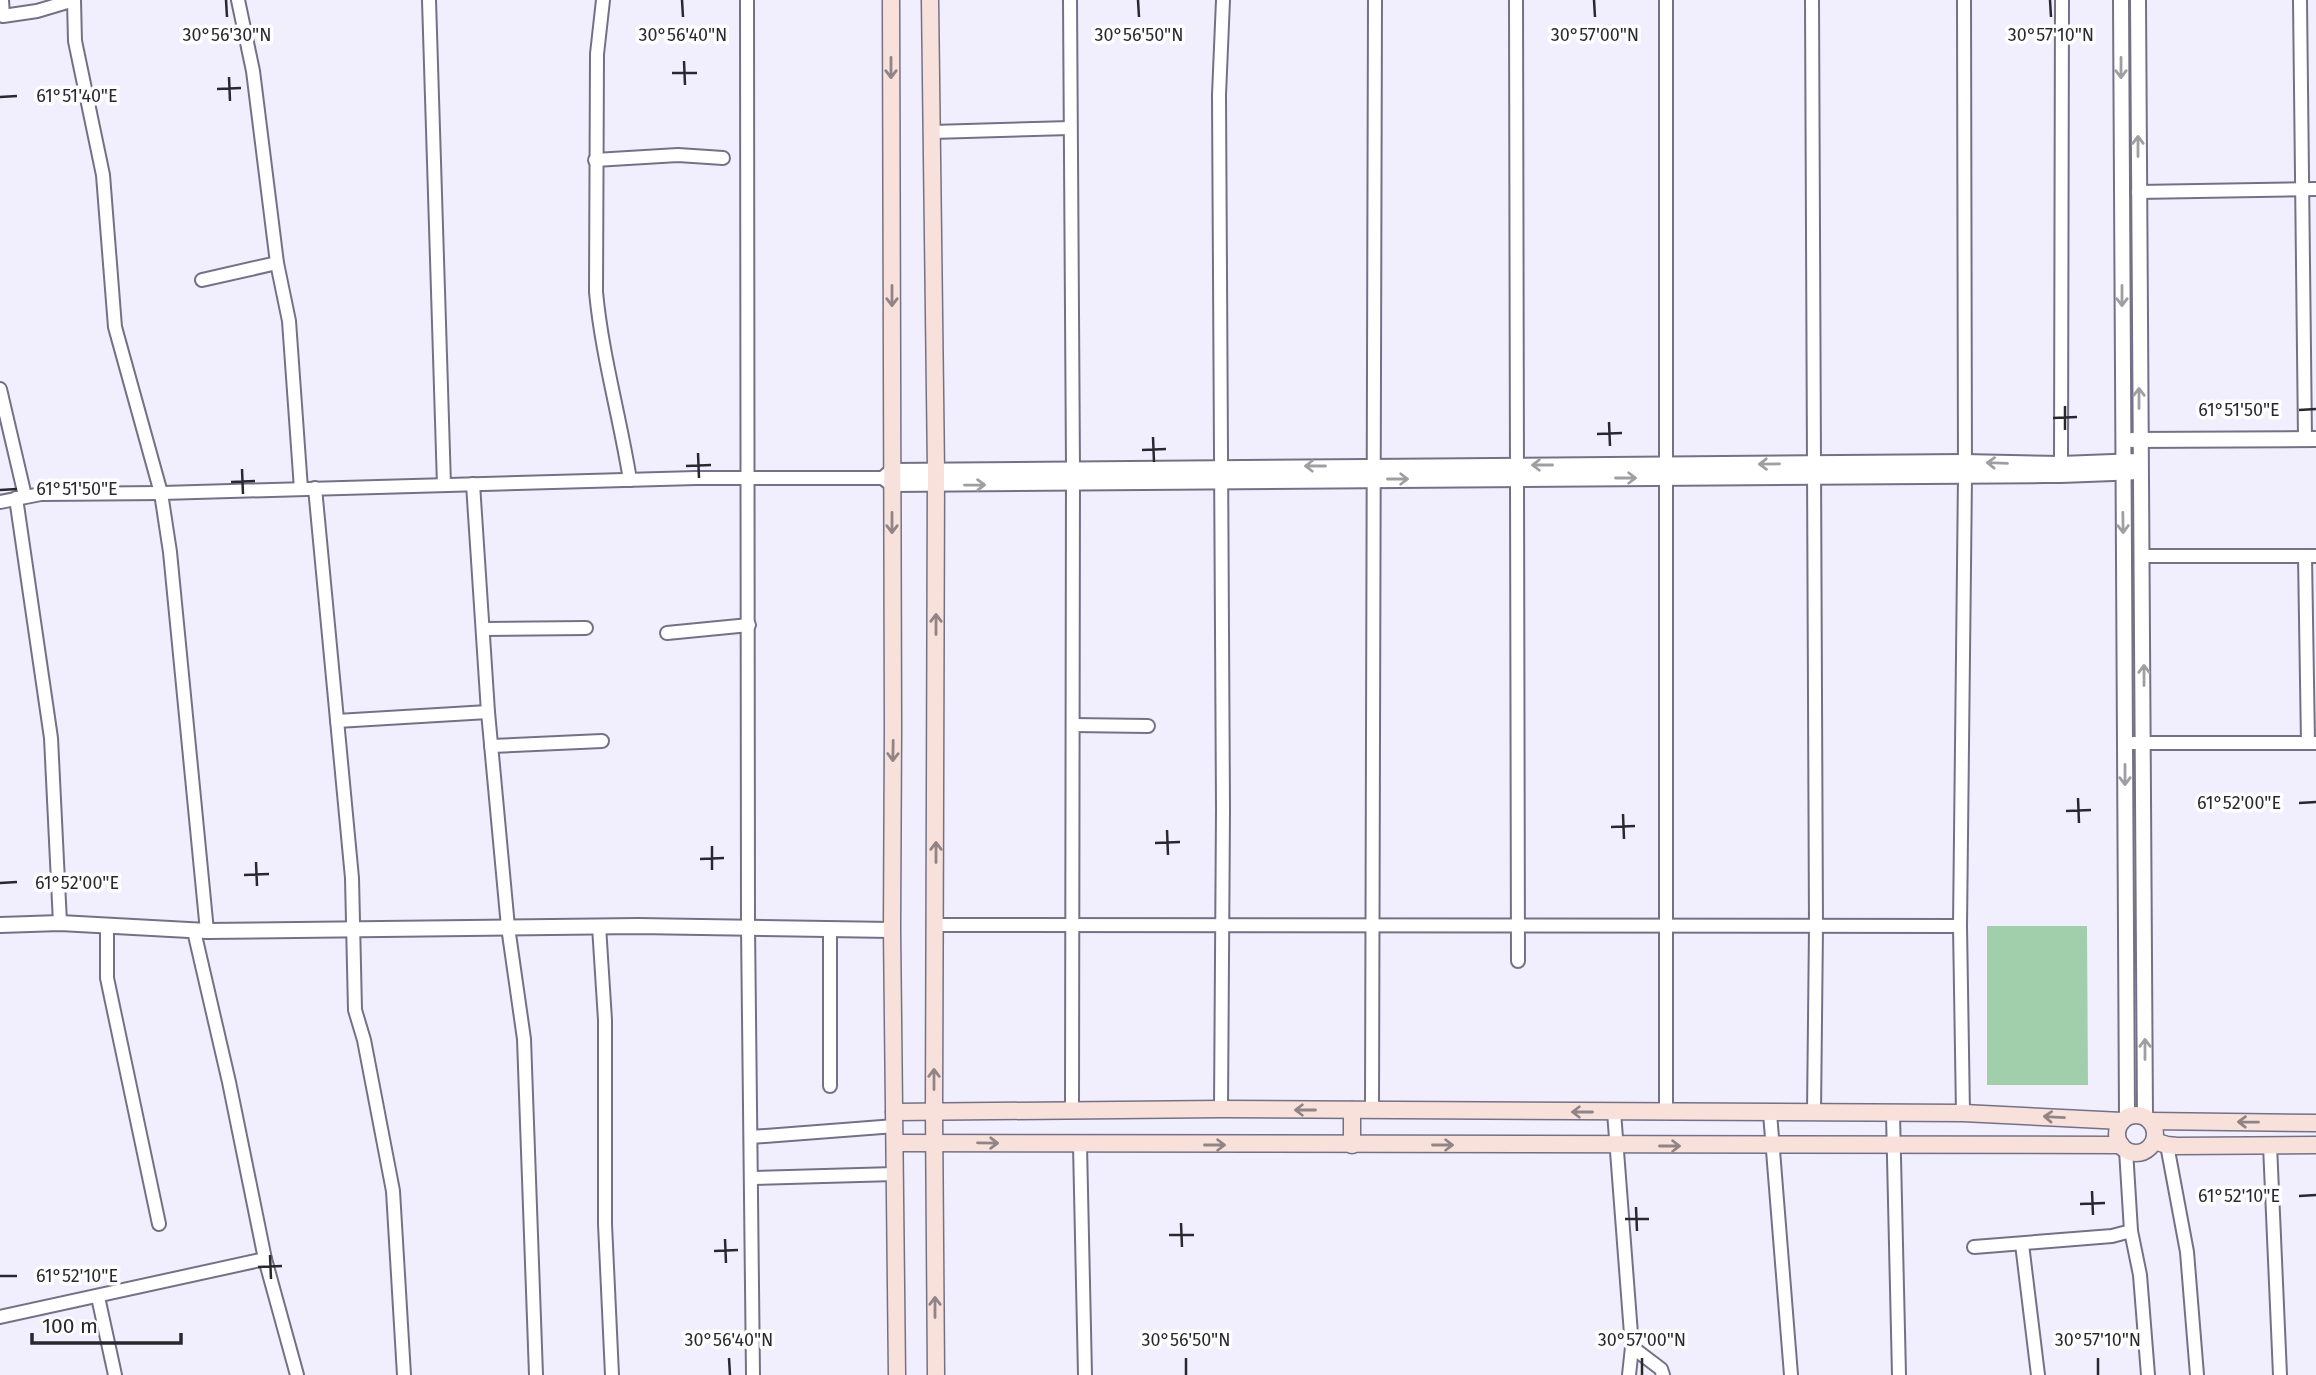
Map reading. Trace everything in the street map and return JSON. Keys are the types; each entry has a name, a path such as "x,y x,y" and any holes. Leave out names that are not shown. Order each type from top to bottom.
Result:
{"main road":[{"path":"891,0 889,478 897,1375"},
{"path":"930,0 936,477 936,1375"},
{"path":"894,1119 934,1112 1221,1109 1963,1113 2125,1119 2133,1115 2148,1119 2316,1123"},
{"path":"1352,1110 1352,1145"},
{"path":"2123,1148 2117,1133 2125,1119"},
{"path":"2148,1119 2160,1143"},
{"path":"895,1143 1894,1146 2123,1148 2137,1153 2160,1143 2316,1145"}],"street":[{"path":"2,0 3,16 37,11 74,0 75,41 103,176 115,327 161,493 170,552 201,931 265,1259 297,1375"},
{"path":"238,0 253,71 277,263 289,321 301,489"},
{"path":"429,0 444,485"},
{"path":"603,0 597,54 596,292 600,331 630,480"},
{"path":"747,0 748,927 753,1375"},
{"path":"1070,0 1073,475 1072,1110"},
{"path":"1221,1109 1222,473 1219,96 1223,0"},
{"path":"1372,1110 1375,0"},
{"path":"1516,0 1518,961"},
{"path":"1666,1112 1667,0"},
{"path":"1812,0 1816,927 1814,1113"},
{"path":"1963,1113 1960,926 1964,0"},
{"path":"2060,464 2062,0"},
{"path":"2121,0 2125,1119"},
{"path":"2138,0 2139,466 2143,556 2148,1119"},
{"path":"2123,440 2310,439 2309,189 2302,89 2300,0"},
{"path":"2302,89 2316,89"},
{"path":"932,132 1070,128"},
{"path":"595,160 678,155 723,158"},
{"path":"2138,192 2309,189"},
{"path":"201,281 277,263"},
{"path":"0,389 21,497 51,738 60,923"},
{"path":"1964,469 2060,464 2122,468"},
{"path":"0,502 41,494 630,480 2139,466"},
{"path":"473,484 491,746 508,927 524,1039 536,1375"},
{"path":"315,488 352,878 355,1010 364,1040 393,1191 404,1375"},
{"path":"2125,743 2312,743 2310,556 2143,556"},
{"path":"667,633 749,625"},
{"path":"483,629 586,628"},
{"path":"337,721 488,712"},
{"path":"1073,725 1148,726"},
{"path":"491,746 602,741"},
{"path":"0,925 60,923 201,931 599,926 892,930"},
{"path":"936,925 1960,926"},
{"path":"107,926 107,978 159,1224"},
{"path":"599,926 605,1020 605,1224 612,1375"},
{"path":"830,929 830,1086"},
{"path":"1614,1112 1632,1348 1629,1375"},
{"path":"1770,1113 1791,1375"},
{"path":"1893,1114 1899,1375"},
{"path":"751,1137 894,1119"},
{"path":"2160,1143 2187,1252 2197,1375"},
{"path":"1080,1145 1084,1375"},
{"path":"2270,1146 2280,1375"},
{"path":"2123,1148 2140,1275 2148,1375"},
{"path":"752,1178 895,1174"},
{"path":"1974,1247 2112,1236 2132,1231"},
{"path":"2022,1244 2038,1375"},
{"path":"0,1317 265,1259"},
{"path":"98,1297 116,1375"},
{"path":"1632,1348 1661,1369 1663,1375"}],"green space":[{"path":"1987,926 2087,926 2088,1085 1987,1085"}]}
